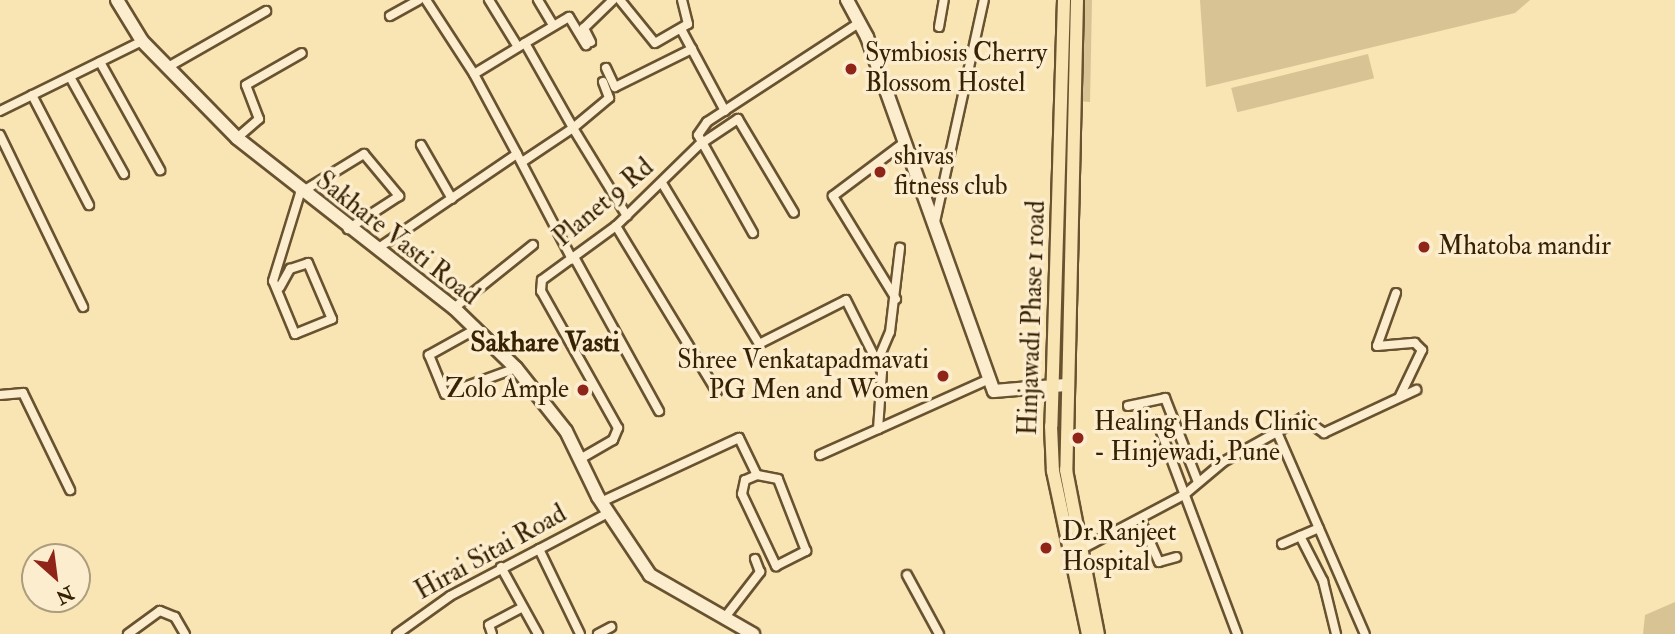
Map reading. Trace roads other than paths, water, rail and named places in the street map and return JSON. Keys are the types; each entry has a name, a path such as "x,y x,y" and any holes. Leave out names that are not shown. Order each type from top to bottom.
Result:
{"main road":[{"name":"Hinjawadi Phase 1 road","path":"1064,0 1051,386 1053,471 1068,553 1088,634"},
{"name":"Hinjawadi Phase 1 road","path":"1077,0 1066,470 1098,634"}],"street":[{"name":"Sakhare Vasti Road","path":"118,0 142,41 237,138 300,193 454,308 516,368 580,459 605,508 650,575 753,634"},
{"path":"390,16 419,0"},
{"path":"426,0 474,74 659,411"},
{"path":"489,0 522,45 627,216"},
{"path":"538,0 553,25"},
{"path":"474,74 569,17 589,44 584,28 613,0"},
{"path":"620,0 650,43 681,29 689,19 682,0"},
{"path":"847,0 859,23 935,222 989,380 1000,394 1066,385"},
{"path":"939,27 944,0"},
{"path":"935,222 984,0"},
{"path":"167,67 266,11"},
{"path":"719,130 714,117 859,23"},
{"path":"681,29 725,111"},
{"path":"0,111 142,41"},
{"path":"606,68 615,87 692,49"},
{"path":"237,138 259,119 246,85 302,53"},
{"path":"100,62 160,170"},
{"path":"71,77 124,174"},
{"path":"376,250 452,198 573,128 609,98 603,82"},
{"path":"32,96 89,205"},
{"name":"Planet 9 Rd","path":"580,459 613,440 618,428 540,288 573,258 616,226 662,183 699,145 701,129 714,117"},
{"path":"753,233 699,145 738,119 794,213"},
{"path":"0,135 83,307"},
{"path":"896,299 833,196 905,142"},
{"path":"421,145 452,198"},
{"path":"280,287 290,269 308,263 332,319 295,334 280,287 273,281 300,193 368,156 399,196 348,229"},
{"path":"662,183 759,344 846,299 878,360"},
{"path":"616,226 717,392"},
{"path":"454,308 533,245"},
{"path":"878,429 878,360 896,299 901,248"},
{"path":"1396,293 1377,346 1415,343 1422,350 1398,398"},
{"path":"476,329 429,355 445,394 516,368"},
{"path":"820,455 989,380"},
{"path":"1068,553 1083,549 1184,495 1198,482 1302,418 1324,433 1416,390"},
{"path":"0,396 23,393 70,490"},
{"path":"1128,406 1165,398 1198,482"},
{"path":"1157,421 1237,634"},
{"path":"1277,432 1365,634"},
{"name":"Hirai Sitai Road","path":"397,634 501,567 539,549 605,508 739,438 757,475"},
{"path":"757,475 778,479 806,551 776,566 742,494 745,480 757,475"},
{"path":"1140,519 1159,562 1176,557"},
{"path":"1282,544 1319,528"},
{"path":"1300,536 1323,581 1336,634"},
{"path":"539,549 580,634"},
{"path":"726,617 760,572 755,559"},
{"path":"501,567 538,634"},
{"path":"907,575 939,634"},
{"path":"492,634 489,625 523,607"},
{"path":"128,634 160,611 175,617 185,634"},
{"path":"598,634 611,627"}],"place":[{"name":"Symbiosis Cherry Blossom Hostel","path":"851,69"},
{"name":"shivas fitness club","path":"880,172"},
{"name":"Mhatoba mandir","path":"1424,247"},
{"name":"Shree Venkatapadmavati PG Men and Women","path":"943,376"},
{"name":"Zolo Ample","path":"583,390"},
{"name":"Healing Hands Clinic - Hinjewadi, Pune","path":"1078,438"},
{"name":"Dr.Ranjeet Hospital","path":"1046,548"}],"district":[{"name":"Sakhare Vasti","path":"545,343"}]}
